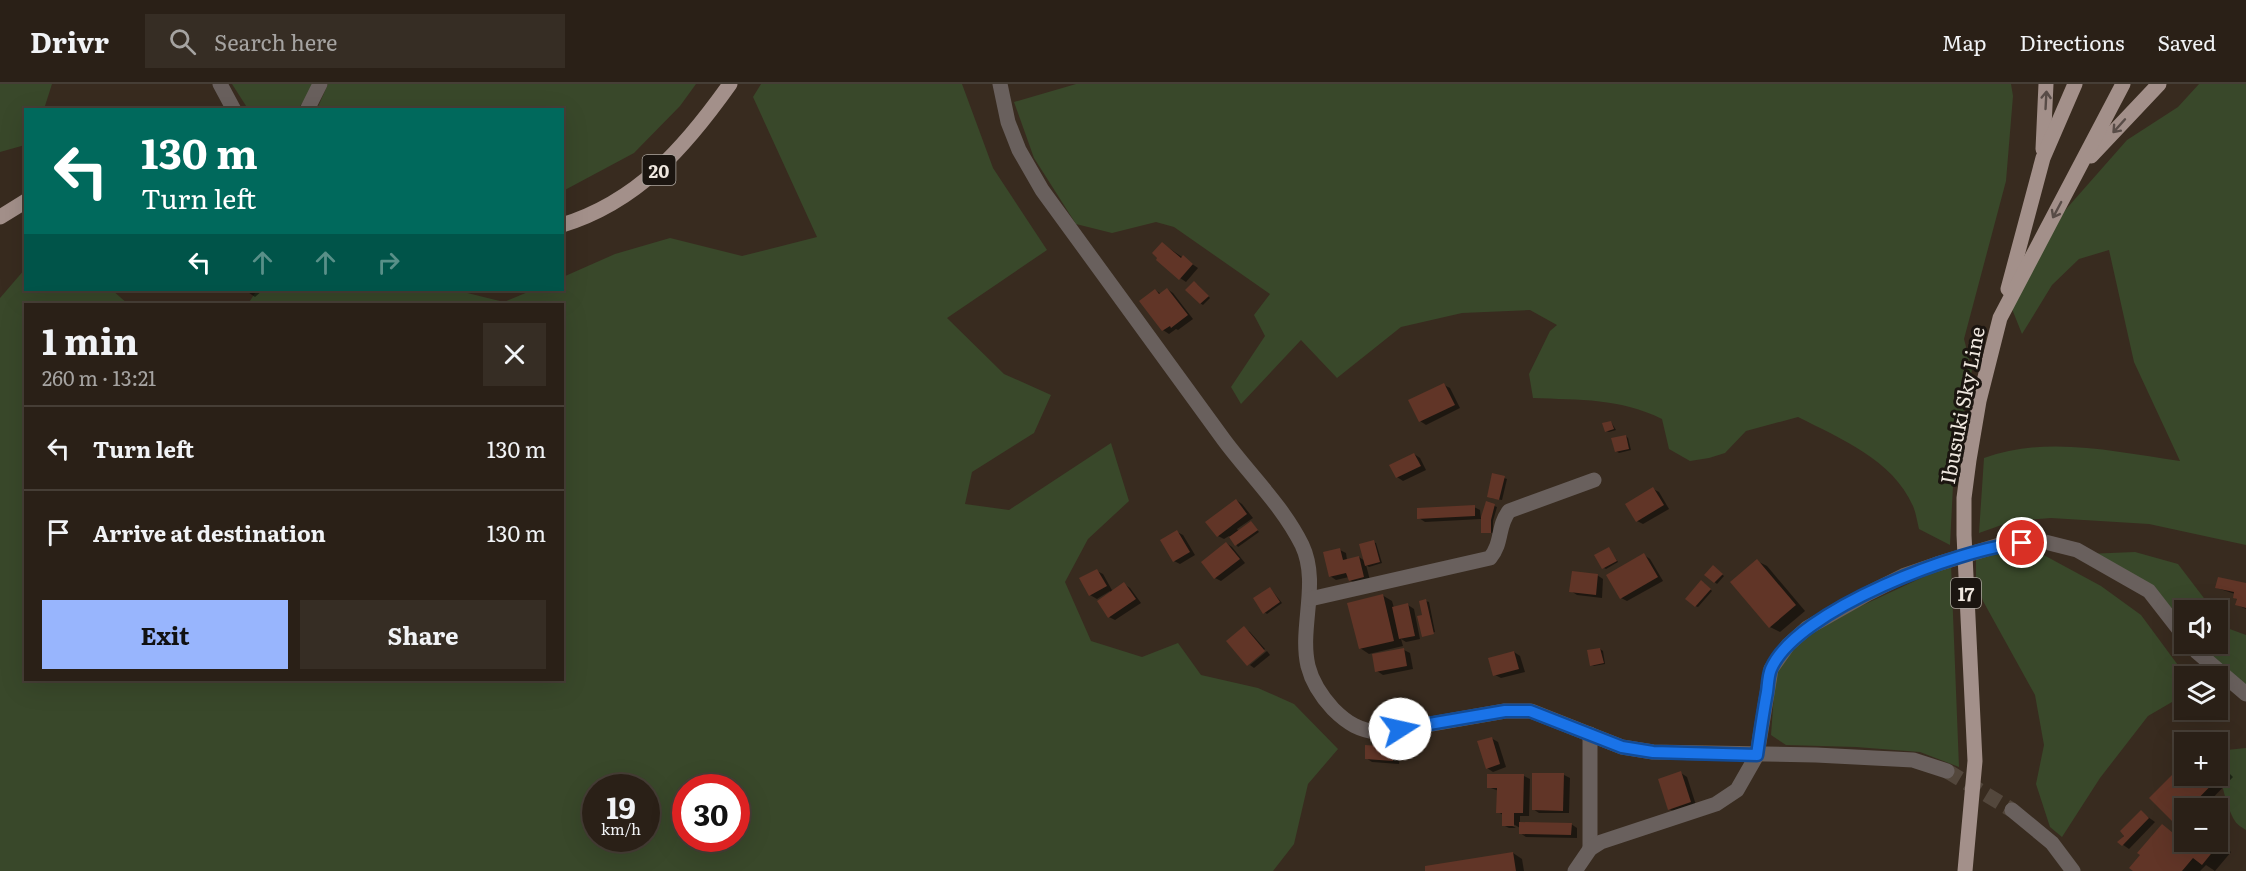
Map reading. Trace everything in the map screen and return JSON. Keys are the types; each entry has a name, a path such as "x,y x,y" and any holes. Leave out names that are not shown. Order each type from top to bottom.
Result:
{"main road":[{"name":"20","path":"564,224 617,200 653,176 704,121 730,84"},
{"path":"2043,158 2046,84"},
{"path":"2000,318 2043,158 2075,84"},
{"name":"Ibusuki Sky Line","path":"1965,871 1975,761 1964,498 1979,401 2000,318 2123,84"},
{"path":"2076,172 2159,84"},
{"path":"0,217 24,202"}],"street":[{"path":"220,84 233,108"},
{"path":"308,108 320,84"},
{"path":"1000,84 1008,122 1042,190 1234,453 1291,523 1305,551 1310,599 1308,665 1314,682 1326,701 1343,719 1362,731 1380,733 1505,711 1530,711 1622,747 1653,752 1816,755 1913,760 1947,771"},
{"path":"1310,599 1490,558 1498,547 1501,521 1509,511 1594,480"},
{"path":"1575,871 1590,849 1600,842 1716,804 1737,790 1757,755 1771,669 1788,645 1807,628 1905,575 2003,544 2041,541 2078,550 2149,591 2174,623"},
{"path":"2199,654 2246,694"},
{"path":"1590,734 1590,849"},
{"path":"2012,810 2052,843 2073,871"}],"green space":[{"path":"0,84 52,84 44,108 24,108 24,145 0,152"},
{"path":"232,84 312,84 309,94 298,108 247,108"},
{"path":"328,84 696,84 680,106 634,153 564,190 564,108 317,108"},
{"path":"761,84 962,84 993,168 1047,250 947,318 1004,374 1051,395 1034,433 972,472 965,504 1009,510 1111,443 1129,501 1088,539 1065,582 1091,641 1142,657 1178,643 1201,675 1258,688 1294,704 1338,749 1308,784 1294,844 1273,871 0,871 0,298 24,270 24,291 113,291 127,303 24,303 24,681 564,681 564,303 249,303 256,291 459,291 504,302 531,291 564,291 564,277 615,254 670,238 742,256 817,237 753,97"},
{"path":"1076,84 2011,84 2013,96 2006,181 1964,339 1972,370 1954,466 1950,545 1919,529 1914,509 1904,490 1879,463 1848,442 1798,417 1746,431 1725,453 1690,461 1669,449 1662,419 1646,412 1599,401 1533,398 1529,374 1550,331 1557,325 1530,310 1462,313 1401,327 1337,378 1301,340 1241,404 1231,387 1265,336 1254,315 1270,294 1174,227 1156,222 1112,233 1076,224 1034,158 1014,102"},
{"path":"2199,84 2246,84 2246,545 2149,524 2051,518 2013,521 1979,533 1984,458 2008,451 2057,446 2106,450 2180,461 2134,362 2109,250 2079,259 2052,285 2022,334 2012,309 2045,233 2127,140 2178,107"},
{"path":"2003,550 2040,553 2101,586 2141,615 2179,666 2174,666 2174,701 2148,716 2100,778 2062,837 2050,827 2036,784 2044,745 2035,695 1983,601 1976,580 1976,557"},
{"path":"2135,552 2178,564 2205,600 2174,600 2174,625 2144,582 2086,554"},
{"path":"1951,564 1959,767 1920,752 1786,745 1771,735 1776,667 1810,634 1859,607"},
{"path":"2228,628 2246,635 2246,692 2228,677 2228,666 2215,666 2200,654 2228,654"},
{"path":"2246,748 2246,830 2236,822 2232,815 2222,786 2228,786 2228,750"}],"building":[{"path":"1162,242 1181,258 1183,255 1193,264 1179,280 1156,260 1157,258 1152,253"},
{"path":"1194,281 1209,296 1200,304 1185,290"},
{"path":"1167,288 1188,315 1171,328 1170,326 1162,331 1139,301 1155,289 1159,294"},
{"path":"1444,383 1455,405 1419,422 1408,400"},
{"path":"1611,421 1614,429 1605,432 1602,423"},
{"path":"1626,435 1629,449 1615,452 1611,438"},
{"path":"1414,453 1421,466 1396,478 1389,465"},
{"path":"1492,473 1505,476 1499,500 1487,497"},
{"path":"1653,487 1664,505 1636,522 1625,504"},
{"path":"1236,499 1247,514 1217,537 1205,522"},
{"path":"1486,501 1495,504 1491,533 1481,533 1481,517"},
{"path":"1475,505 1475,516 1417,519 1417,508"},
{"path":"1251,521 1258,530 1235,546 1229,537"},
{"path":"1177,530 1190,552 1173,562 1160,540"},
{"path":"1374,540 1380,562 1365,566 1359,544"},
{"path":"1226,542 1240,559 1214,579 1201,562"},
{"path":"1609,547 1617,561 1602,569 1594,555"},
{"path":"1340,548 1343,560 1359,556 1364,577 1349,581 1346,573 1329,577 1323,552"},
{"path":"1644,553 1658,577 1620,599 1606,575"},
{"path":"1757,559 1796,605 1769,628 1730,582"},
{"path":"1713,565 1723,574 1714,583 1704,575"},
{"path":"1097,569 1107,586 1089,596 1079,578"},
{"path":"1572,571 1598,574 1596,595 1569,592"},
{"path":"2218,577 2246,583 2246,608 2235,605 2237,599 2233,598 2234,592 2215,588"},
{"path":"1701,580 1711,589 1695,607 1685,599"},
{"path":"1124,582 1136,599 1108,618 1097,601"},
{"path":"1270,587 1280,602 1263,614 1253,598"},
{"path":"1383,594 1394,641 1359,649 1347,603"},
{"path":"1426,599 1434,634 1422,637 1417,616 1422,615 1419,601"},
{"path":"1408,603 1415,636 1399,639 1392,607"},
{"path":"1244,626 1265,651 1247,666 1226,641"},
{"path":"1404,648 1407,666 1375,672 1372,654"},
{"path":"1600,648 1604,663 1590,666 1587,650"},
{"path":"1514,651 1519,669 1493,676 1488,658"},
{"path":"1492,737 1500,764 1486,769 1477,741"},
{"path":"1365,745 1394,747 1393,761 1365,759"},
{"path":"1681,771 1691,802 1668,810 1658,779"},
{"path":"1532,773 1564,773 1563,811 1532,810"},
{"path":"2174,773 2174,786 2210,786 2199,798 2174,798 2174,823 2149,798"},
{"path":"1487,774 1524,774 1523,813 1514,813 1514,826 1502,826 1502,813 1496,813 1497,788 1487,788"},
{"path":"2141,810 2149,818 2122,846 2117,842 2124,836 2120,831"},
{"path":"1519,822 1572,823 1571,835 1519,834"},
{"path":"2162,824 2174,834 2174,852 2213,852 2202,865 2193,858 2182,871 2133,871 2129,868 2140,855 2137,853"},
{"path":"1513,852 1516,871 1425,871 1425,866"}],"tunnel":[{"path":"1947,771 2012,810"}],"route":[{"path":"1400,729 1505,711 1530,711 1622,747 1653,752 1757,755 1771,669 1788,645 1807,628 1905,575 1988,548 2022,543"}]}
